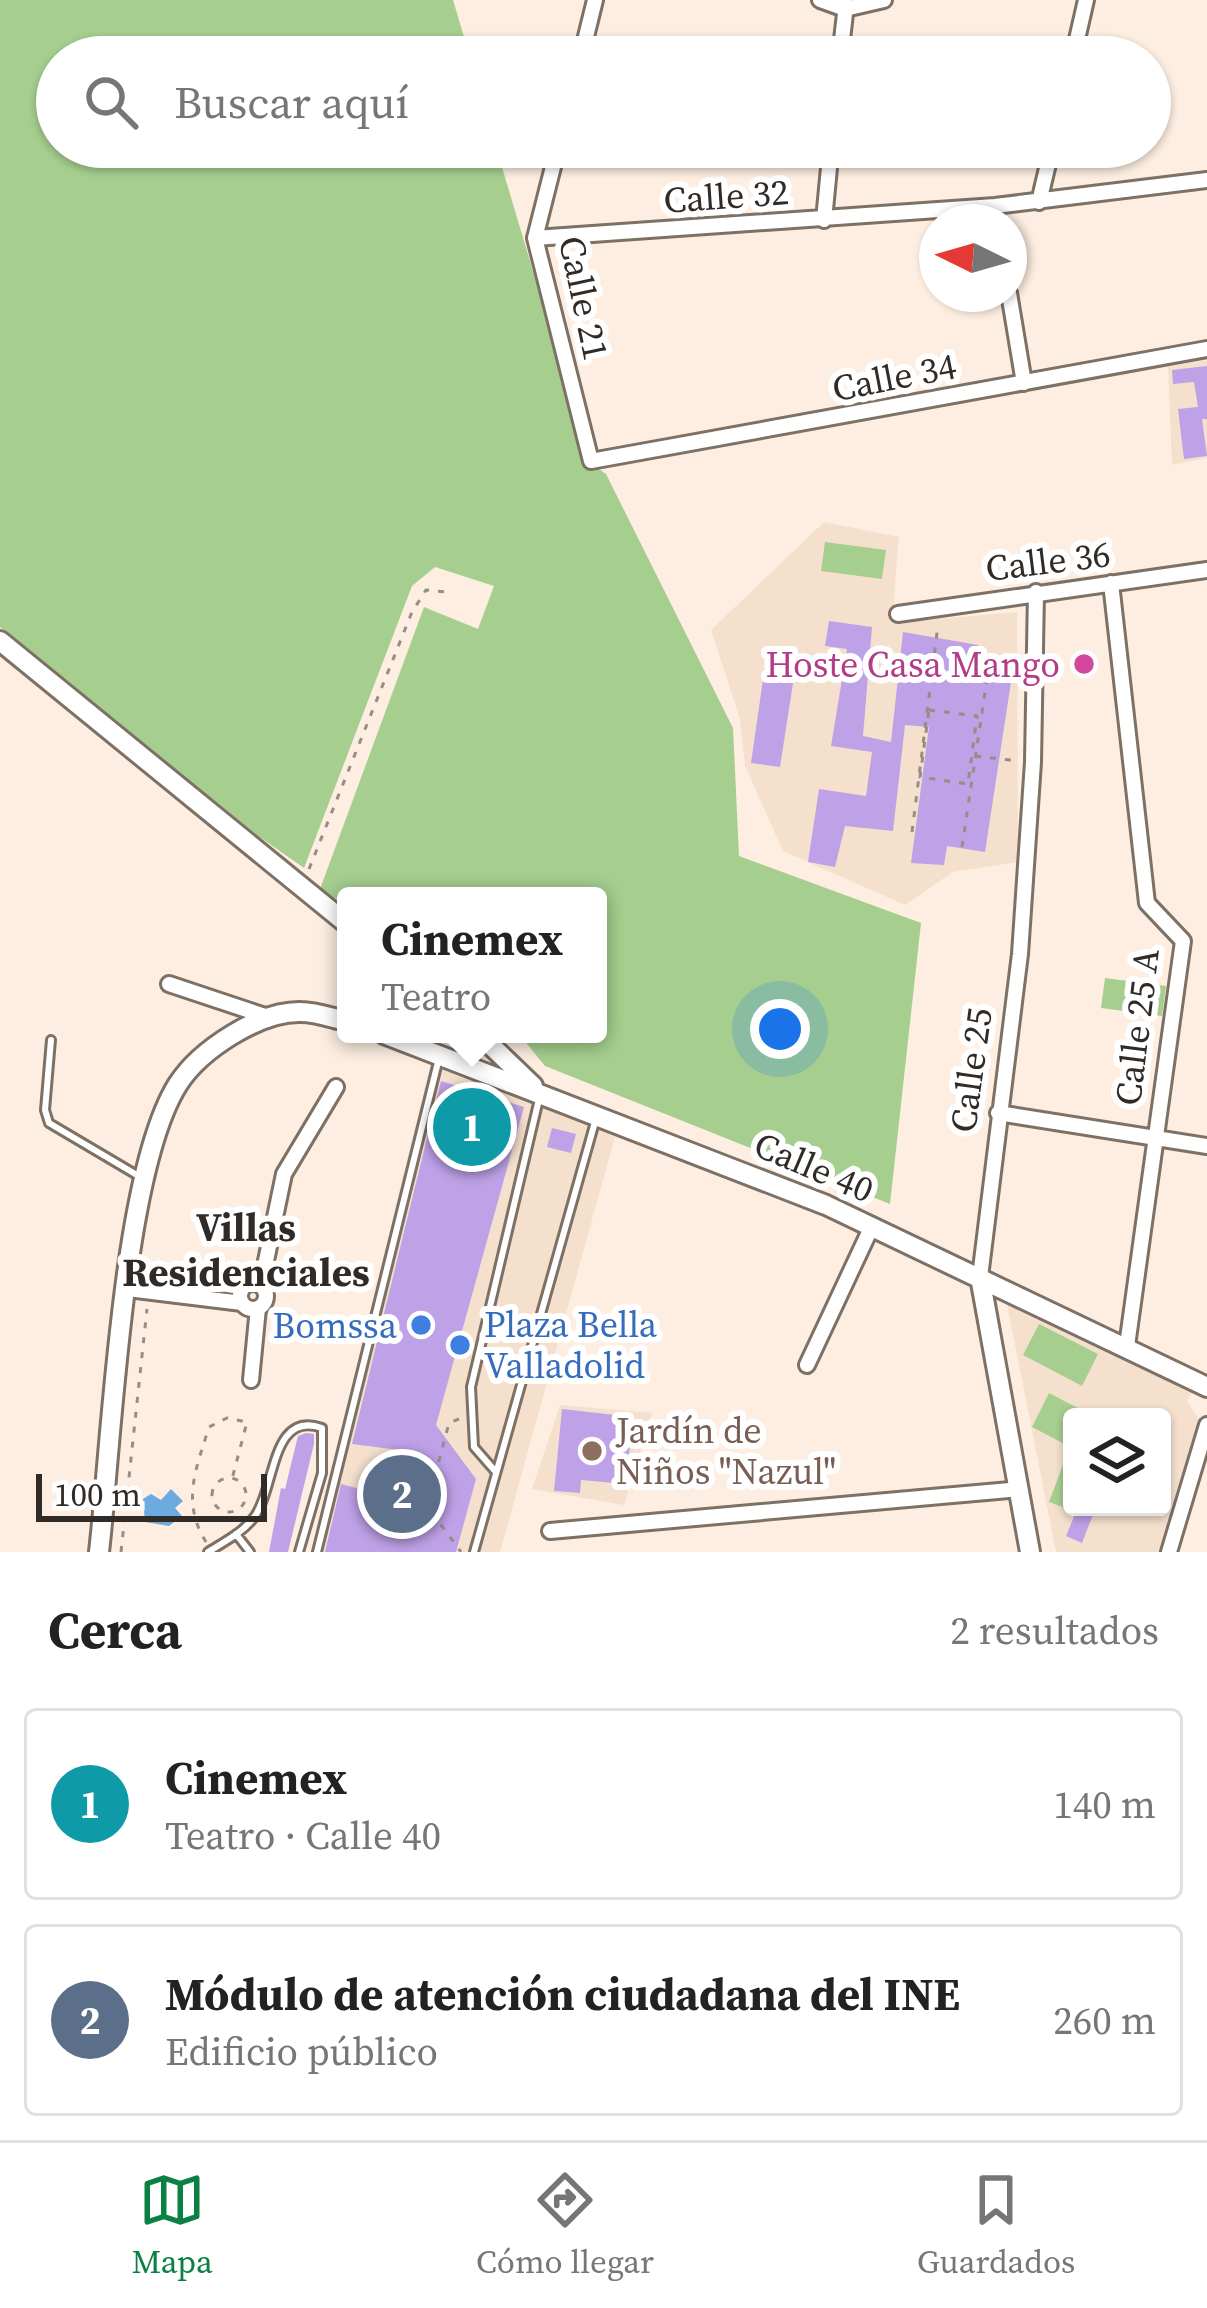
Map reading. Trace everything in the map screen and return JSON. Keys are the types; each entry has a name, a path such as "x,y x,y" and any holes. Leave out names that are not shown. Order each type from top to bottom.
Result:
{"main road":[{"path":"0,641 337,916"},
{"path":"99,1552 136,1284 145,1179 160,1121 179,1082 208,1053 271,1018 300,1012 337,1020"},
{"name":"Calle 40","path":"408,1043 872,1226 1207,1387"},
{"path":"488,1043 541,1094"},
{"name":"Calle 25","path":"980,1277 1030,1552"}],"street":[{"path":"586,36 595,0"},
{"path":"820,0 846,4 884,0"},
{"path":"1078,36 1086,0"},
{"path":"842,36 846,4"},
{"name":"Calle 21","path":"553,168 536,238 591,461"},
{"path":"824,220 829,168"},
{"path":"1040,202 1047,168"},
{"name":"Calle 32","path":"1027,206 1207,180"},
{"name":"Calle 32","path":"536,238 919,217"},
{"path":"1012,312 1024,383"},
{"name":"Calle 34","path":"591,461 1207,349"},
{"name":"Calle 36","path":"898,614 1207,570"},
{"name":"Calle 25 A","path":"1111,583 1147,903 1183,941 1126,1346"},
{"name":"Calle 25","path":"980,1277 1020,954 1033,762 1036,592"},
{"path":"169,984 271,1018"},
{"path":"251,1380 258,1308 266,1294 261,1285 284,1174 336,1088"},
{"path":"998,1113 1207,1146"},
{"path":"807,1365 872,1226"},
{"path":"136,1284 242,1295 261,1285"},
{"path":"136,1284 242,1295 258,1308"},
{"path":"1169,1552 1207,1424"},
{"path":"550,1532 1020,1489"}],"lane":[{"path":"51,1040 45,1110 49,1123 145,1179"},
{"path":"317,1552 440,1055"},
{"path":"495,1471 474,1447 469,1414 541,1094"},
{"path":"474,1552 597,1115"},
{"path":"210,1551 256,1515 283,1439 292,1426 306,1422 322,1427 326,1449 299,1552"},
{"path":"236,1534 250,1552"}],"path":[{"path":"302,887 412,612 426,590 447,592"},
{"path":"912,832 941,605"},
{"path":"962,847 974,755 977,716 929,710 920,777 968,784 974,755 989,666"},
{"path":"974,755 1033,762"},
{"path":"122,1552 136,1284"},
{"path":"461,1552 427,1506 449,1423 469,1414"},
{"path":"210,1551 193,1519 190,1497 209,1427 227,1418 247,1422 232,1479"},
{"path":"232,1479 246,1490 246,1502 226,1513 212,1495 216,1484 232,1479"}],"shaded area":[{"path":"1207,360 1207,458 1172,465 1168,367"},
{"path":"824,522 899,537 892,623 1017,612 1018,862 953,872 905,905 783,851 745,766 740,719 711,630"},
{"name":"Plaza Bella Valladolid","path":"431,1063 615,1137 500,1552 311,1552"},
{"path":"1006,1299 1196,1385 1187,1401 1200,1421 1164,1552 1056,1552"},
{"name":"Jardín de Niños \"Nazul\"","path":"560,1405 652,1413 624,1505 532,1489"}],"green space":[{"path":"0,0 453,0 464,36 36,36 36,168 502,168 590,463 606,474 733,728 739,856 921,923 890,1204 545,1066 526,1043 607,1043 607,887 337,887 337,899 320,889 424,607 478,629 494,586 435,567 412,586 304,868 188,787 0,627"},
{"path":"825,542 886,550 882,579 821,571"},
{"path":"1105,978 1166,986 1162,1016 1101,1008"},
{"path":"1039,1324 1098,1354 1082,1386 1023,1355"},
{"path":"1049,1393 1078,1408 1063,1408 1063,1443 1032,1427"},
{"path":"1063,1465 1063,1507 1049,1502"}],"water":[{"path":"171,1489 183,1501 175,1508 182,1516 169,1526 145,1522 143,1499 151,1494 161,1500"}],"building":[{"path":"1207,366 1207,419 1202,419 1207,456 1184,459 1178,409 1198,407 1194,382 1173,384 1172,370"},
{"path":"829,621 872,627 863,736 891,742 903,632 978,645 976,663 1013,669 985,852 947,846 944,865 911,863 929,727 905,725 893,831 845,826 835,867 808,862 819,789 866,796 872,752 831,746 847,649 825,646"},
{"path":"766,659 796,664 780,767 751,763"},
{"path":"441,1081 524,1107 436,1425 476,1479 456,1552 325,1552 341,1484 387,1496 399,1450 352,1444"},
{"path":"552,1128 576,1134 571,1153 547,1147"},
{"name":"Jardín de Niños \"Nazul\"","path":"562,1409 633,1417 626,1484 581,1480 580,1493 554,1491"},
{"path":"314,1434 314,1444 288,1552 269,1552 281,1488 285,1489 298,1436"},
{"path":"1074,1516 1092,1516 1082,1543 1066,1536"}],"place":[{"name":"Hoste Casa Mango","path":"1084,664"},
{"name":"Cinemex","path":"472,1127"},
{"name":"Bomssa","path":"421,1325"},
{"name":"Plaza Bella Valladolid","path":"460,1345"},
{"name":"Jardín de Niños \"Nazul\"","path":"592,1451"},
{"name":"Módulo de atención ciudadana del INE","path":"402,1494"}],"district":[{"name":"Villas Residenciales","path":"246,1250"}]}
